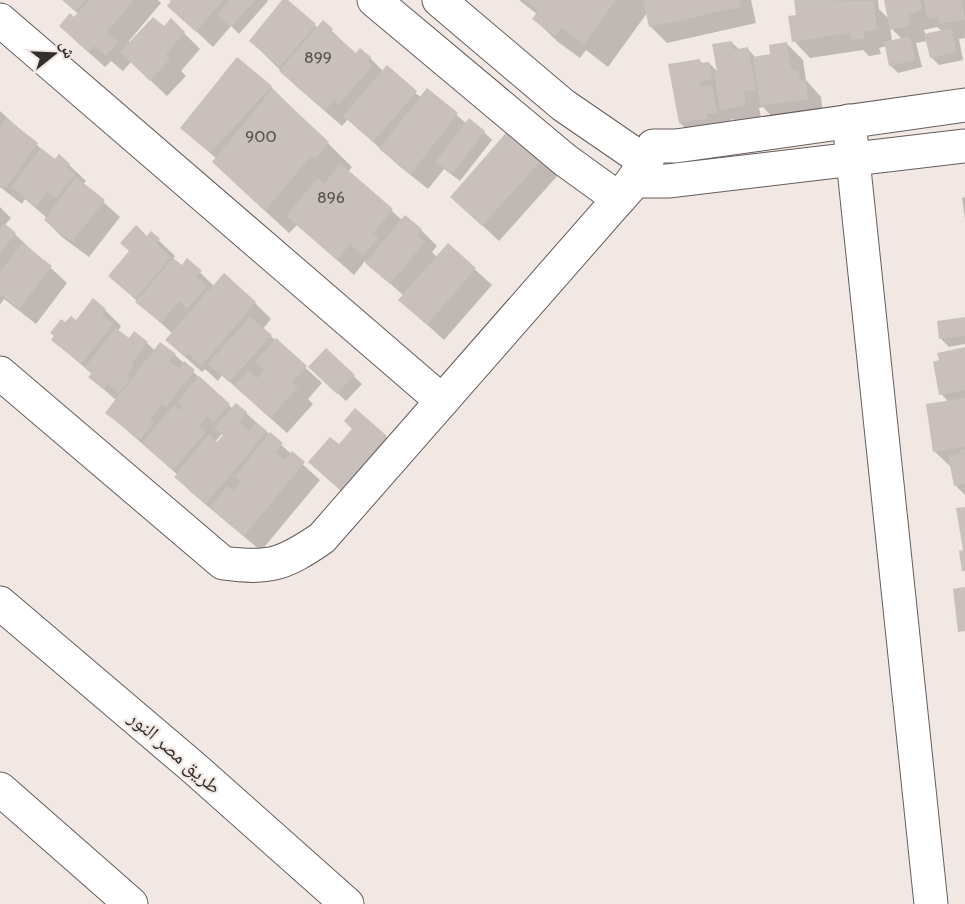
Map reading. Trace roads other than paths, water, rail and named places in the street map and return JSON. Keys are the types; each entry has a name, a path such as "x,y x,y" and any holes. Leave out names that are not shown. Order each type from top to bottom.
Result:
{"street":[{"path":"374,0 565,160 619,199"},
{"path":"439,0 563,105 646,162"},
{"path":"0,20 442,401"},
{"path":"619,199 646,162 653,146 676,146 965,105"},
{"path":"849,121 931,904"},
{"path":"0,373 223,563 258,567 293,559 322,538 635,181 668,181 854,161 965,146"},
{"name":"طريق مصر النور","path":"0,603 194,768 347,904"},
{"path":"0,789 131,904"}]}
